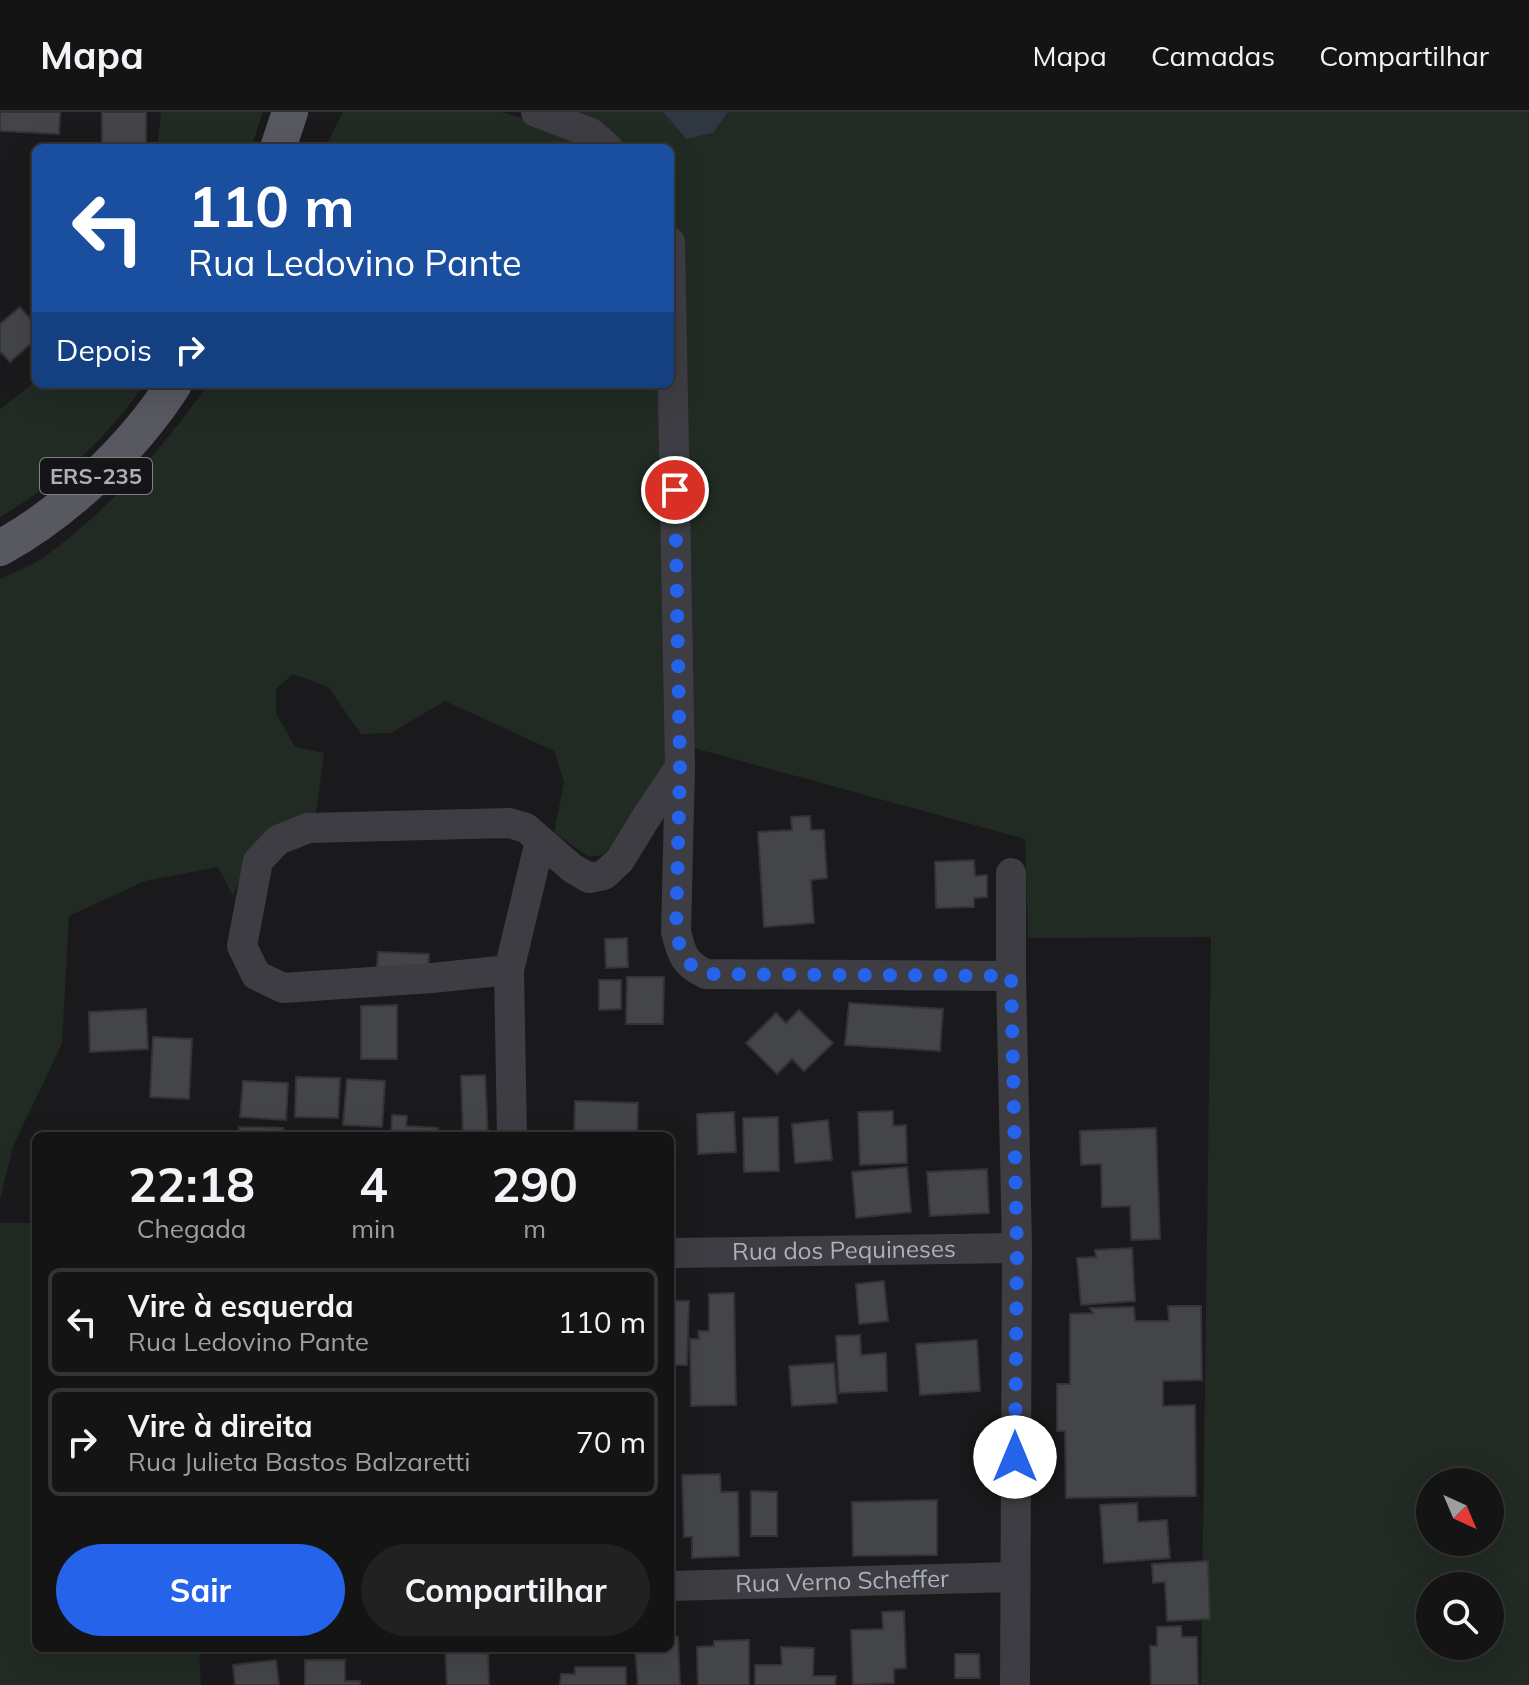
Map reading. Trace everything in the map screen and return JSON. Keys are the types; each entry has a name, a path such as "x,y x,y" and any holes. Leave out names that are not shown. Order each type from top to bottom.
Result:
{"main road":[{"path":"279,144 290,112"},
{"name":"ERS-235","path":"0,548 49,517 93,479 134,436 171,388"}],"street":[{"path":"536,112 591,133 603,144"},
{"path":"673,388 680,767 676,932 681,953 691,967 706,974 1011,976"},
{"path":"509,970 283,988 256,975 242,946 258,861 278,840 308,828 509,823 526,828 572,868 589,878 604,875 620,860 680,767"},
{"path":"512,1132 509,970 540,841"},
{"path":"1011,873 1017,1248 1015,1685"},
{"name":"Rua dos Pequineses","path":"674,1253 1017,1248"},
{"name":"Rua Verno Scheffer","path":"674,1586 1015,1577"}],"shaded area":[{"path":"161,112 263,112 252,144 157,144"},
{"path":"343,112 502,112 553,128 586,144 327,144"},
{"path":"555,112 663,112 686,139 713,133 728,112 1529,112 1529,1685 1201,1685 1211,937 1028,938 1025,839 690,747 674,144 612,144"},
{"path":"663,112 728,112 713,133 686,139"},
{"path":"32,384 32,388 141,388 80,459 0,517 0,409"},
{"path":"205,388 661,388 667,763 613,845 602,855 589,857 554,833 564,782 554,751 445,701 391,733 361,734 328,687 293,674 276,689 276,713 295,747 324,753 315,821 251,852 233,896 218,867 145,881 69,916 62,1044 14,1144 0,1199 0,579 44,557 90,520 173,431"},
{"path":"0,1223 32,1223 32,1652 199,1652 201,1685 0,1685"}],"building":[{"path":"0,112 60,112 59,134 0,131"},
{"path":"102,112 146,112 146,144 102,144"},
{"path":"20,307 32,321 32,343 10,362 0,351 0,324"},
{"path":"810,816 811,830 824,830 827,878 811,880 814,923 764,927 758,832 792,830 791,817"},
{"path":"974,860 975,876 987,875 987,897 974,898 974,907 936,908 935,862"},
{"path":"627,938 628,967 606,968 605,939"},
{"path":"378,952 429,954 428,969 377,967"},
{"path":"627,977 664,977 663,1024 626,1024"},
{"path":"599,980 621,980 621,1009 599,1010"},
{"path":"849,1003 943,1009 940,1051 845,1045"},
{"path":"397,1005 397,1059 361,1059 361,1006"},
{"path":"146,1009 148,1049 90,1052 89,1012"},
{"path":"799,1010 833,1043 804,1071 792,1059 777,1074 746,1043 776,1013 786,1023"},
{"path":"153,1037 192,1039 189,1099 150,1097"},
{"path":"485,1075 488,1132 463,1132 461,1076"},
{"path":"296,1077 340,1078 338,1118 295,1117"},
{"path":"347,1079 385,1081 382,1127 343,1125"},
{"path":"243,1081 288,1083 286,1120 240,1117"},
{"path":"575,1101 638,1103 637,1132 574,1132"},
{"path":"893,1111 893,1126 906,1125 907,1163 860,1165 858,1112"},
{"path":"734,1112 736,1152 698,1154 697,1114"},
{"path":"392,1115 407,1116 406,1126 438,1128 438,1132 391,1132"},
{"path":"778,1117 779,1171 744,1172 743,1118"},
{"path":"828,1120 832,1160 795,1163 792,1124"},
{"path":"239,1127 283,1128 283,1132 239,1132"},
{"path":"1156,1128 1160,1239 1131,1240 1130,1206 1102,1207 1101,1164 1081,1165 1080,1131"},
{"path":"907,1167 911,1212 856,1218 852,1172"},
{"path":"987,1169 989,1213 930,1216 927,1172"},
{"path":"1132,1248 1135,1301 1081,1305 1077,1258 1096,1257 1095,1250"},
{"path":"884,1281 888,1321 859,1324 856,1284"},
{"path":"734,1293 736,1405 691,1406 690,1339 699,1339 698,1331 709,1331 709,1294"},
{"path":"674,1301 689,1301 687,1365 674,1365"},
{"path":"1168,1306 1201,1306 1202,1380 1163,1381 1163,1406 1195,1405 1196,1496 1066,1498 1065,1431 1057,1431 1057,1384 1070,1384 1070,1314 1093,1313 1090,1308 1134,1307 1135,1321 1169,1321"},
{"path":"860,1335 861,1355 886,1353 887,1391 839,1393 836,1336"},
{"path":"977,1340 980,1391 920,1395 916,1344"},
{"path":"834,1363 837,1403 792,1406 789,1366"},
{"path":"720,1474 721,1492 738,1492 739,1556 692,1558 692,1537 684,1537 682,1475"},
{"path":"751,1491 777,1492 777,1536 751,1536"},
{"path":"937,1500 937,1555 853,1556 852,1502"},
{"path":"1137,1503 1138,1522 1167,1520 1170,1558 1104,1563 1100,1505"},
{"path":"1208,1561 1210,1619 1167,1621 1165,1582 1153,1583 1152,1564"},
{"path":"904,1611 906,1668 894,1669 894,1683 853,1685 851,1630 883,1629 882,1612"},
{"path":"1181,1626 1182,1637 1197,1637 1198,1685 1151,1685 1150,1646 1157,1646 1157,1627"},
{"path":"678,1637 680,1685 638,1685 635,1652 674,1652 674,1638"},
{"path":"749,1640 749,1685 698,1685 697,1647 714,1646 714,1641"},
{"path":"781,1647 814,1648 813,1676 836,1676 835,1685 755,1685 755,1665 782,1665"},
{"path":"445,1652 488,1652 489,1685 447,1685"},
{"path":"955,1654 979,1654 980,1678 955,1678"},
{"path":"276,1660 279,1685 235,1685 233,1665"},
{"path":"305,1660 345,1660 345,1681 360,1681 360,1685 305,1685"},
{"path":"575,1667 626,1667 626,1685 560,1685 561,1674 575,1674"}],"route":[{"path":"675,490 680,767 676,932 681,953 691,967 706,974 1011,976 1017,1248 1015,1457"}]}
